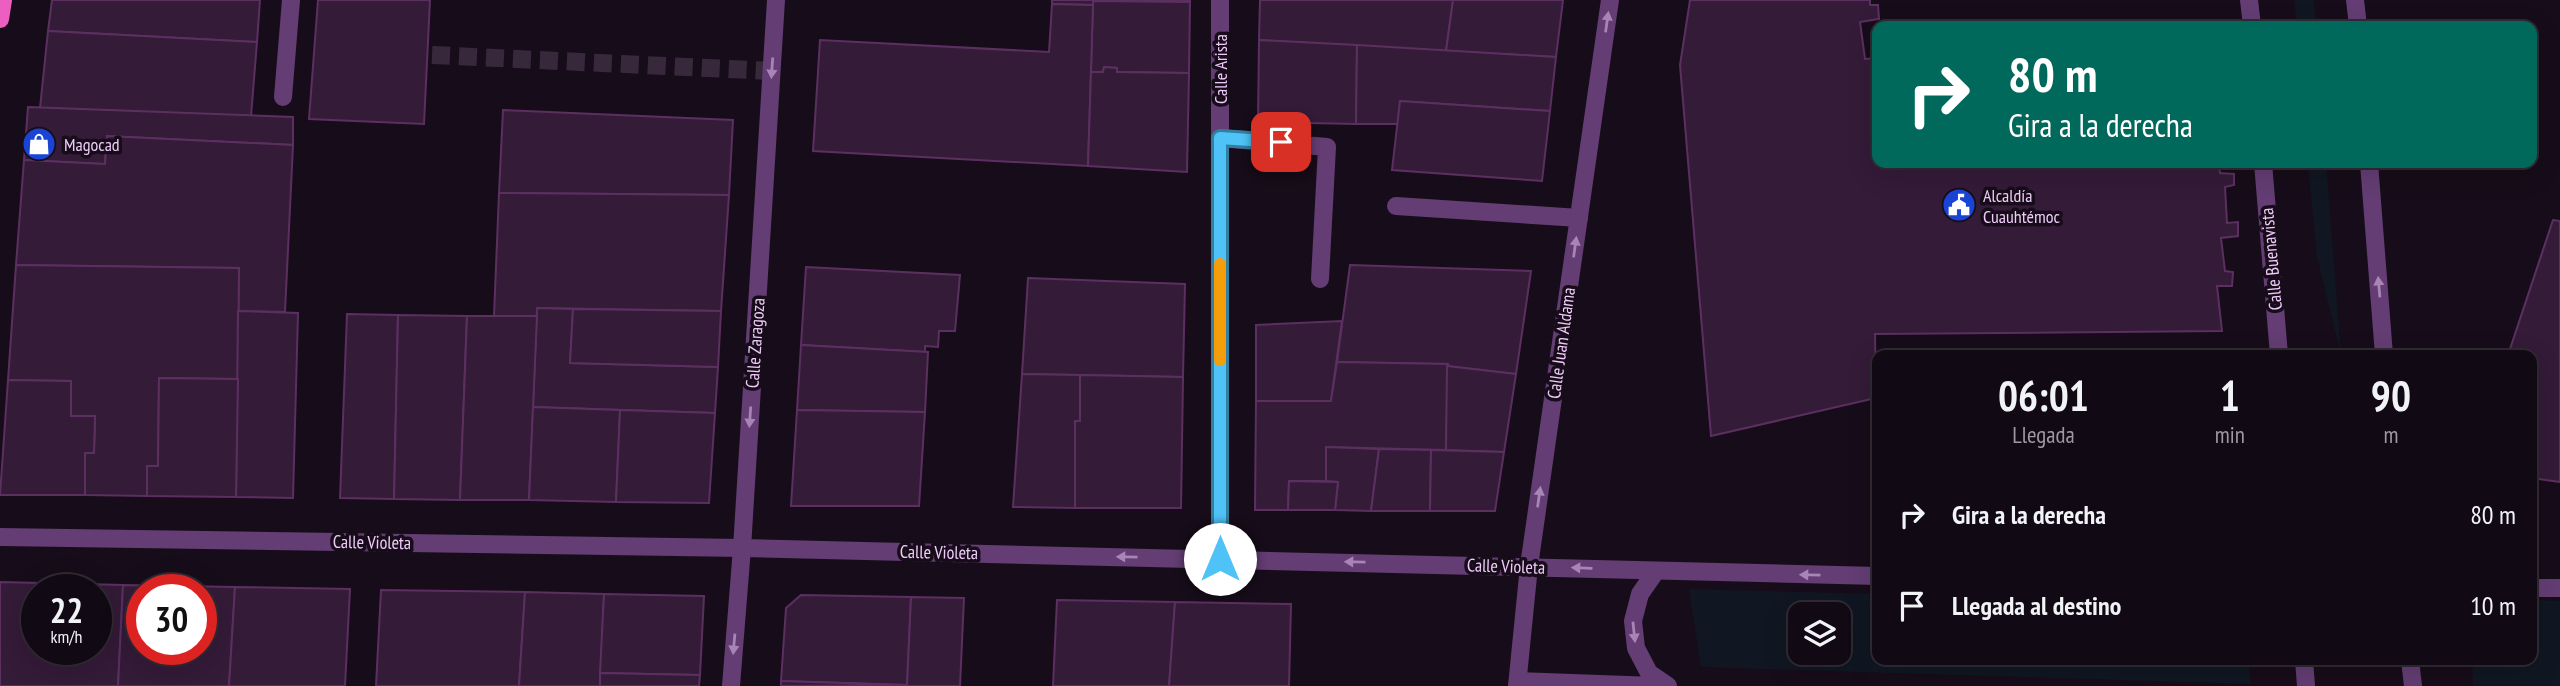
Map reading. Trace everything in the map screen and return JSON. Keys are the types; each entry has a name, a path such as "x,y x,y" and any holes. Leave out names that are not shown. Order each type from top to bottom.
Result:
{"main road":[{"path":"0,19 3,0"}],"street":[{"path":"283,97 291,0"},
{"name":"Calle Zaragoza","path":"731,686 776,0"},
{"name":"Calle Arista","path":"1220,0 1220,559"},
{"name":"Calle Juan Aldama","path":"1518,683 1529,566 1610,0"},
{"path":"2249,0 2251,21"},
{"path":"2356,0 2358,21"},
{"path":"1220,138 1327,146 1320,279"},
{"name":"Calle Buenavista","path":"2263,168 2279,350"},
{"path":"2369,168 2384,350"},
{"path":"1396,206 1579,218"},
{"name":"Calle Violeta","path":"0,537 742,548 1872,576"},
{"path":"1656,571 1640,594 1633,621 1636,648 1649,673 1668,686"},
{"path":"2537,588 2560,588"},
{"path":"2304,665 2306,686"},
{"path":"2411,665 2413,686"},
{"path":"1518,683 1655,686"}],"shaded area":[{"path":"2294,0 2314,0 2316,21 2296,21"},
{"path":"2308,168 2326,168 2341,350 2340,350 2317,257"},
{"path":"1689,589 1872,594 1872,665 2249,665 2251,684 1701,667"},
{"path":"2537,600 2560,601 2560,686 2473,686 2472,665 2537,665"}],"building":[{"path":"52,0 260,0 257,42 48,31"},
{"path":"318,0 430,0 424,124 309,119"},
{"path":"1052,0 1190,2 1093,1 1093,5 1052,4"},
{"path":"1260,0 1453,0 1446,51 1259,40"},
{"path":"1453,0 1563,0 1556,57 1446,51"},
{"name":"Alcaldía Cuauhtémoc","path":"1690,0 1870,0 1870,5 1878,5 1879,19 1860,22 1865,59 1872,58 1872,168 2220,168 2220,173 2234,174 2234,185 2225,187 2227,223 2238,222 2238,236 2221,238 2225,271 2233,272 2232,286 2217,286 2222,331 1875,334 1875,350 1872,350 1872,399 1711,436 1680,65"},
{"path":"1093,1 1190,2 1189,73 1117,72 1117,68 1104,67 1103,72 1091,72"},
{"path":"1052,4 1093,5 1088,166 813,151 820,40 1049,52"},
{"path":"48,31 257,42 251,116 40,108"},
{"path":"1259,40 1357,45 1356,124 1258,122"},
{"path":"1357,45 1556,57 1550,111 1400,101 1398,124 1356,124"},
{"path":"1104,67 1117,68 1117,72 1189,73 1187,172 1088,166 1091,72 1103,72"},
{"path":"1400,101 1550,111 1542,181 1392,170"},
{"path":"28,107 293,117 293,145 107,136 105,164 24,160"},
{"path":"503,110 733,120 729,195 499,193"},
{"path":"107,136 293,145 285,312 238,311 239,268 16,265 24,160 105,164"},
{"path":"499,193 729,195 721,311 537,308 537,316 494,316"},
{"path":"2553,220 2560,221 2560,482 2537,479 2537,350 2510,350"},
{"path":"16,265 239,268 238,379 159,378 158,466 147,466 147,496 85,495 85,453 94,453 95,416 71,416 71,381 8,380"},
{"path":"1350,265 1531,271 1516,374 1447,366 1448,364 1337,362"},
{"path":"806,267 960,275 955,331 939,331 938,347 925,346 925,352 801,345"},
{"path":"1028,278 1185,284 1183,377 1022,374"},
{"path":"537,308 573,309 570,363 718,367 715,413 533,407"},
{"path":"573,309 721,311 718,367 570,363"},
{"path":"238,311 298,313 293,498 236,497"},
{"path":"347,314 398,315 394,499 340,498"},
{"path":"398,315 467,316 460,500 394,499"},
{"path":"467,316 537,316 529,500 460,500"},
{"path":"1342,321 1331,401 1256,401 1256,325"},
{"path":"801,345 928,352 925,412 797,410"},
{"path":"1337,362 1448,364 1446,450 1326,447 1326,481 1289,481 1288,510 1255,510 1256,401 1331,401"},
{"path":"1447,366 1516,374 1504,452 1446,450"},
{"path":"1022,374 1080,375 1080,421 1075,421 1075,508 1013,507"},
{"path":"1080,375 1183,377 1181,508 1075,508 1075,421 1080,421"},
{"path":"159,378 238,379 236,497 147,496 147,466 158,466"},
{"path":"8,380 71,381 71,416 95,416 94,453 85,453 85,495 0,495"},
{"path":"533,407 620,410 616,502 529,500"},
{"path":"620,410 715,413 709,503 616,502"},
{"path":"797,410 925,412 919,506 791,506"},
{"path":"1326,447 1379,449 1371,511 1335,510 1338,482 1326,481"},
{"path":"1379,449 1431,450 1430,511 1371,511"},
{"path":"1431,450 1504,452 1495,511 1430,511"},
{"path":"1289,481 1338,482 1335,510 1288,510"},
{"path":"0,582 21,583 21,665 112,665 112,585 123,585 118,686 0,686"},
{"path":"123,585 126,585 126,665 217,665 217,587 235,587 229,686 118,686"},
{"path":"235,587 350,589 345,686 229,686"},
{"path":"381,590 525,592 519,686 376,686"},
{"path":"525,592 604,594 600,686 519,686"},
{"path":"604,594 704,596 700,675 600,673"},
{"path":"801,595 911,597 907,685 781,681 786,608"},
{"path":"911,597 964,598 960,686 907,686"},
{"path":"1057,600 1175,602 1169,686 1053,686"},
{"path":"1175,602 1291,604 1289,686 1169,686"},
{"path":"600,673 700,675 699,686 600,686"},
{"path":"781,681 907,685 781,686"}],"tunnel":[{"path":"432,55 772,71"}],"slow traffic":[{"path":"1220,264 1220,360"}],"place":[{"name":"Magocad","path":"39,144"},
{"name":"Alcaldía Cuauhtémoc","path":"1959,205"}],"route":[{"path":"1220,559 1220,138 1281,142"}]}
